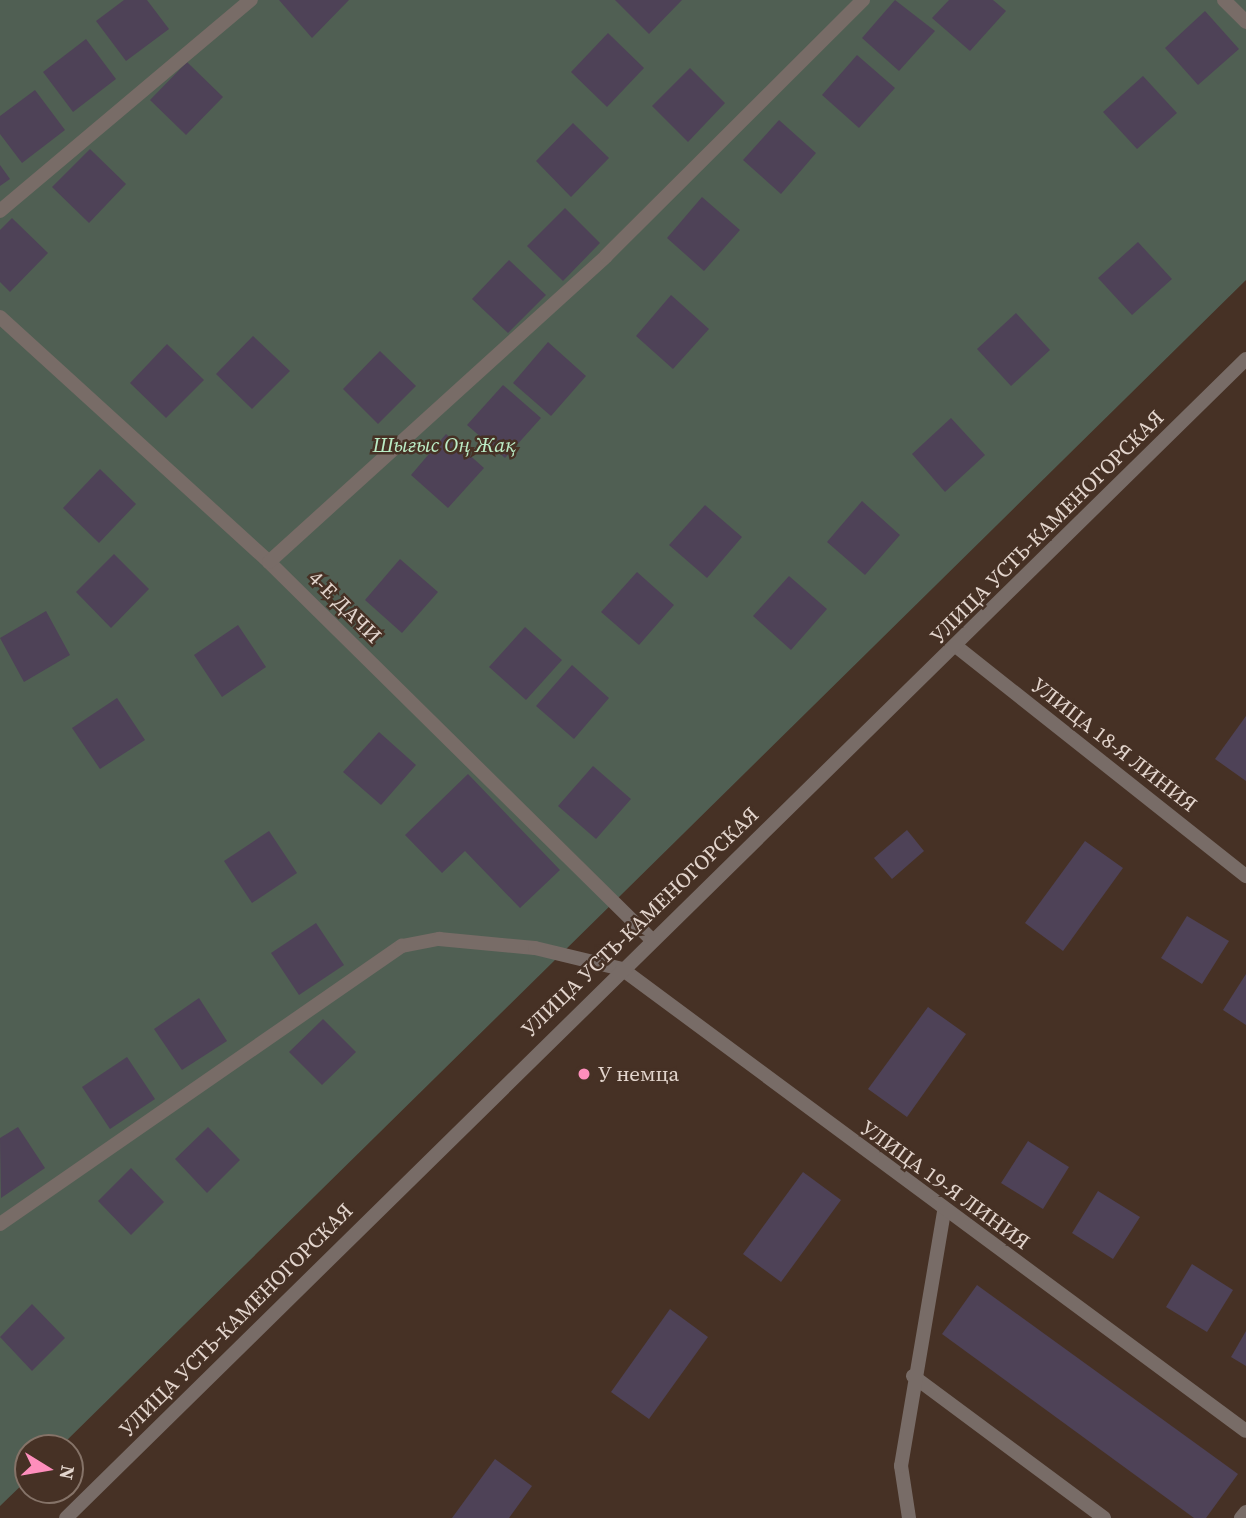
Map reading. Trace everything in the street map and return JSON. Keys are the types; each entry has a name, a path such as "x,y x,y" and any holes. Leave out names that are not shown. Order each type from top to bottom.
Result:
{"street":[{"path":"0,211 251,0"},
{"path":"269,562 606,257 863,0"},
{"path":"1224,0 1246,22"},
{"name":"4-Е ДАЧИ","path":"0,317 269,562 650,937"},
{"name":"УЛИЦА УСТЬ-КАМЕНОГОРСКАЯ","path":"66,1518 622,969 650,937 957,647 1243,366"},
{"name":"УЛИЦА 18-Я ЛИНИЯ","path":"957,647 1246,876"},
{"path":"0,1224 402,946 439,939 535,948 622,969"},
{"name":"УЛИЦА 19-Я ЛИНИЯ","path":"622,969 944,1212 1246,1431"},
{"path":"909,1518 901,1466 913,1376 944,1212"},
{"path":"913,1376 1104,1518"},
{"path":"1241,1518 1246,1513"}],"green space":[{"name":"Шығыс Оң Жақ","path":"0,0 1246,0 1246,280 73,1434 14,1434 14,1492 0,1506"}],"building":[{"path":"124,0 147,0 169,29 126,61 96,21"},
{"path":"279,0 349,0 312,38"},
{"path":"615,0 682,0 649,34"},
{"path":"895,0 935,31 899,71 862,38"},
{"path":"949,0 993,0 1006,11 970,51 932,18"},
{"path":"1205,11 1239,49 1198,85 1165,48"},
{"path":"608,33 644,68 607,107 571,72"},
{"path":"86,39 116,79 73,112 43,72"},
{"path":"857,55 895,88 859,128 822,95"},
{"path":"187,62 223,97 186,135 150,100"},
{"path":"690,68 725,103 688,142 652,106"},
{"path":"1143,76 1177,113 1137,149 1103,112"},
{"path":"35,90 65,130 22,163 0,134 0,116"},
{"path":"779,120 816,153 781,194 743,160"},
{"path":"573,123 609,158 571,197 536,161"},
{"path":"90,149 126,184 89,223 52,187"},
{"path":"0,165 10,179 0,186"},
{"path":"702,197 740,230 704,271 667,238"},
{"path":"565,208 600,243 563,281 527,246"},
{"path":"12,218 48,253 10,292 0,282 0,230"},
{"path":"1138,242 1172,279 1132,315 1098,278"},
{"path":"509,260 546,295 508,333 472,299"},
{"path":"671,295 709,329 673,369 636,336"},
{"path":"1016,313 1050,350 1011,386 977,349"},
{"path":"253,336 290,371 252,409 216,374"},
{"path":"548,342 586,376 551,416 513,383"},
{"path":"167,344 204,380 166,418 130,383"},
{"path":"380,351 416,386 378,424 343,389"},
{"path":"503,385 541,418 505,458 467,425"},
{"path":"951,418 985,455 945,492 912,454"},
{"path":"446,434 484,468 448,508 411,475"},
{"path":"100,469 136,504 99,543 63,508"},
{"path":"862,501 900,535 865,575 827,542"},
{"path":"705,505 742,537 707,578 669,545"},
{"path":"114,554 149,589 111,628 76,592"},
{"path":"400,559 438,592 402,633 365,600"},
{"path":"637,572 674,605 639,645 601,612"},
{"path":"789,576 827,609 791,650 753,616"},
{"path":"46,611 70,655 24,682 0,638"},
{"path":"238,625 266,667 222,697 194,655"},
{"path":"525,627 562,660 526,700 489,667"},
{"path":"572,665 609,698 574,739 536,706"},
{"path":"117,698 145,740 100,769 72,728"},
{"path":"1246,716 1246,781 1215,759"},
{"path":"379,732 416,765 381,805 343,772"},
{"path":"593,766 631,799 596,839 558,806"},
{"path":"468,774 560,870 520,908 465,851 442,873 405,835"},
{"path":"907,830 924,851 892,879 874,858"},
{"path":"269,831 297,873 252,903 224,861"},
{"path":"1085,841 1123,868 1063,951 1025,923"},
{"path":"1187,916 1229,941 1202,984 1161,958"},
{"path":"316,923 344,965 299,995 271,953"},
{"path":"1246,974 1246,1025 1223,1010"},
{"path":"199,998 227,1041 182,1070 154,1029"},
{"path":"928,1007 966,1034 907,1117 868,1089"},
{"path":"323,1019 356,1052 322,1085 289,1052"},
{"path":"127,1057 155,1099 110,1129 82,1087"},
{"path":"18,1127 45,1168 1,1198 0,1138"},
{"path":"208,1127 240,1160 207,1193 175,1159"},
{"path":"1028,1141 1069,1167 1043,1209 1001,1183"},
{"path":"131,1168 164,1202 131,1235 98,1201"},
{"path":"803,1172 841,1200 781,1282 743,1254"},
{"path":"1098,1191 1140,1217 1113,1259 1072,1233"},
{"path":"1192,1264 1233,1290 1207,1332 1166,1307"},
{"path":"977,1285 1238,1474 1206,1518 1194,1518 942,1334"},
{"path":"32,1304 65,1338 32,1371 0,1337"},
{"path":"670,1309 708,1337 649,1419 611,1392"},
{"path":"1246,1331 1246,1366 1231,1357"},
{"path":"495,1459 532,1486 509,1518 452,1518"}],"place":[{"name":"У немца","path":"584,1074"}]}
